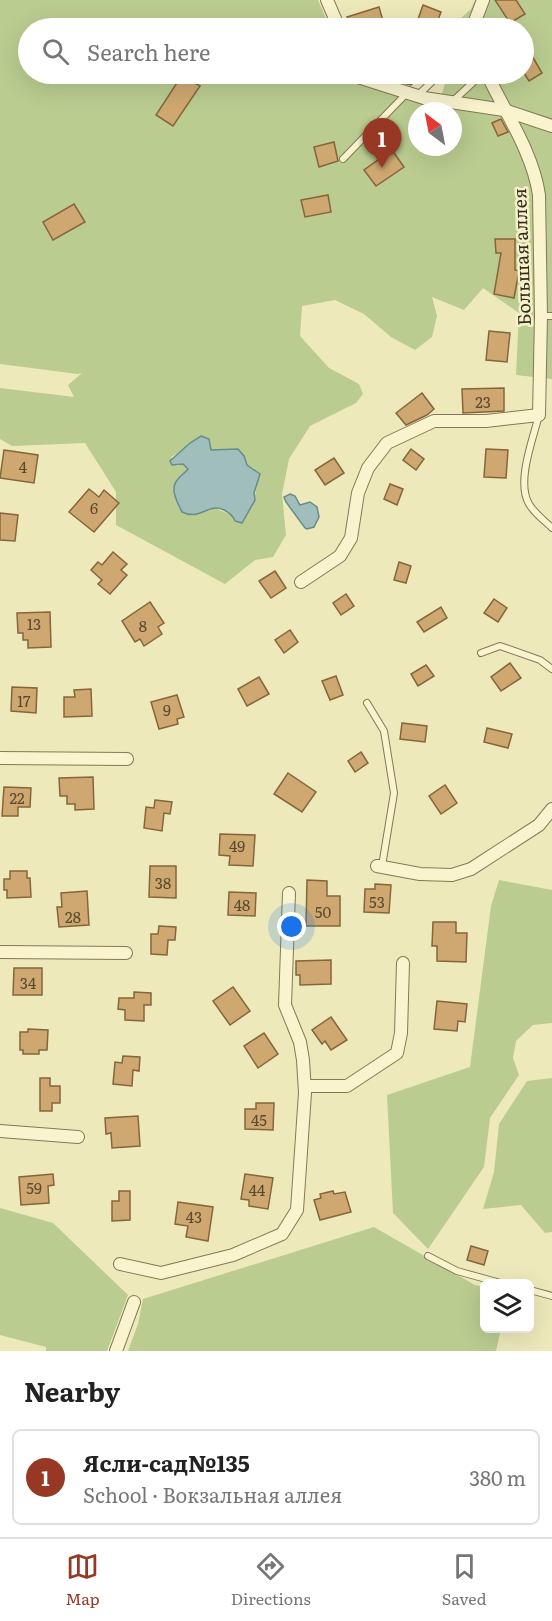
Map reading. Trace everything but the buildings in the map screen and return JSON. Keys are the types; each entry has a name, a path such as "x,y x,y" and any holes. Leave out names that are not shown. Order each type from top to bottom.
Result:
{"street":[{"path":"327,0 335,18"},
{"path":"476,18 483,0"},
{"path":"381,84 452,102"},
{"name":"Большая аллея","path":"492,84 531,161 537,178 547,316 539,415"},
{"path":"462,104 504,110 552,126"},
{"path":"302,582 340,556 351,538 358,493 368,468 387,443 434,422 486,421 539,415"},
{"path":"0,759 127,759"},
{"path":"379,866 420,874 441,875 452,875 471,869 539,825 552,809"},
{"path":"120,1264 161,1273 233,1255 282,1234 297,1210 304,1086 300,1042 285,1005 289,893"},
{"path":"0,952 126,953"},
{"path":"304,1086 347,1086 397,1053 401,1032 403,963"},
{"path":"0,1131 78,1137"},
{"path":"116,1351 134,1302"}],"lane":[{"path":"343,159 404,96 413,94 426,84"},
{"path":"452,102 471,84"},
{"path":"539,415 523,484 527,501 536,515 552,528"},
{"path":"481,653 500,646 540,660 552,669"},
{"path":"367,703 384,731 393,794 379,866"},
{"path":"428,1256 457,1271 486,1279"},
{"path":"534,1291 552,1296"}],"green space":[{"path":"0,0 318,0 326,18 18,18 18,84 361,84 427,102 408,102 408,156 462,156 462,102 439,102 445,84 534,84 534,18 461,18 471,9 475,0 552,0 552,379 516,375 519,313 483,288 464,310 432,297 437,316 432,337 415,350 391,337 364,314 335,300 302,306 300,336 329,368 359,384 363,394 356,403 310,426 289,459 282,494 286,535 273,557 255,560 225,584 116,525 116,492 85,443 12,446 0,439 0,388 74,397 68,385 82,373 0,364","holes":["190,442 210,443 211,450 245,461 247,465 254,468 257,481 255,494 244,517 233,516 215,508 209,511 182,512 174,494 180,477 189,469 183,464 177,466 171,457 183,450"]},
{"path":"499,880 552,890 552,1023 533,1025 516,1041 513,1058 519,1075 490,1118 484,1167 428,1249 393,1213 387,1095 470,1067 491,906"},
{"path":"552,1078 552,1232 545,1233 521,1205 483,1209 494,1172 499,1124 527,1081"},
{"path":"0,1208 53,1223 128,1295 107,1351 46,1351 46,1347 0,1335"},
{"path":"374,1227 480,1286 480,1333 500,1333 496,1351 128,1351 138,1324 143,1299"}],"water":[{"path":"201,436 209,439 211,450 238,449 247,465 260,474 254,493 255,500 242,523 235,521 230,514 221,509 210,509 192,515 182,512 178,504 175,483 188,469 183,464 172,465 170,461"},
{"path":"290,494 295,496 300,505 310,502 317,507 319,517 314,527 305,528 286,502 284,497"}],"place":[{"name":"Ясли-сад№135","path":"382,168"}]}
